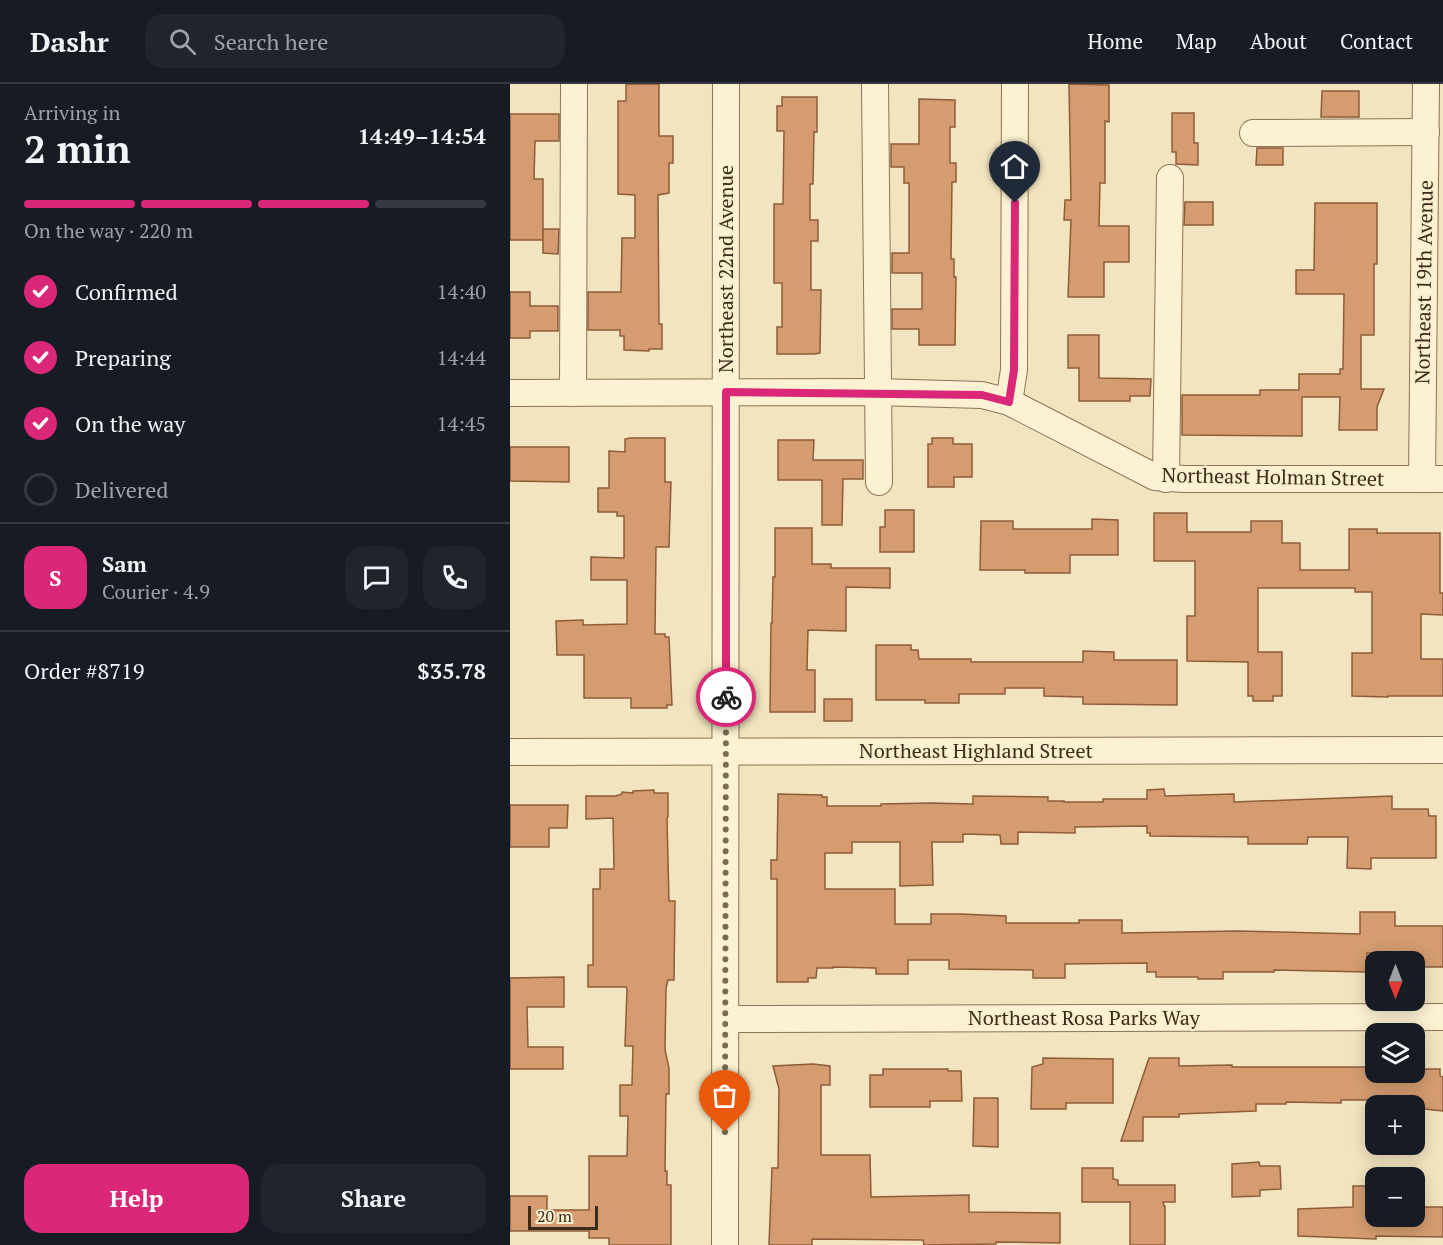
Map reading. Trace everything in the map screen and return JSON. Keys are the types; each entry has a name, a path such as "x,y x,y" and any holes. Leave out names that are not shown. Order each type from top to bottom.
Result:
{"street":[{"path":"573,393 574,84"},
{"name":"Northeast 22nd Avenue","path":"725,1245 726,84"},
{"path":"875,84 876,392 879,482"},
{"path":"1009,402 1014,370 1015,84"},
{"name":"Northeast 19th Avenue","path":"1426,84 1433,479"},
{"path":"1252,132 1426,132"},
{"path":"1166,478 1170,178"},
{"name":"Northeast Holman Street","path":"510,393 876,392 982,395 1009,402 1110,456 1155,477 1433,479"},
{"name":"Northeast Highland Street","path":"510,752 1443,750"},
{"name":"Northeast Rosa Parks Way","path":"726,1019 1443,1017"}],"building":[{"path":"626,84 659,84 659,136 673,136 673,163 669,163 669,193 658,195 659,324 662,324 662,349 649,349 649,351 624,350 624,336 620,336 620,330 588,330 588,292 621,292 622,238 635,238 635,195 618,194 618,101 626,101"},
{"path":"1069,84 1109,85 1109,122 1105,121 1105,183 1100,183 1099,226 1129,226 1129,262 1104,262 1104,297 1068,297 1071,220 1064,220 1065,200 1071,200"},
{"path":"1322,91 1359,91 1359,117 1321,117"},
{"path":"782,97 817,97 813,184 810,184 810,220 818,220 818,241 811,241 811,290 821,290 820,353 814,354 777,354 777,327 782,327 782,283 774,283 774,204 783,204 784,131 777,131 777,106 782,106"},
{"path":"919,99 955,100 955,127 950,127 950,163 956,163 956,182 952,182 951,259 954,259 954,277 956,277 955,345 919,345 919,329 892,329 892,309 922,309 922,273 892,273 892,253 909,253 909,183 904,183 904,167 891,167 891,144 919,144"},
{"path":"1172,113 1194,113 1194,143 1198,143 1198,165 1176,164 1176,152 1172,152"},
{"path":"510,114 559,114 559,141 535,141 534,179 543,179 543,240 510,240"},
{"path":"1257,148 1283,148 1283,165 1256,165"},
{"path":"1185,202 1213,202 1213,225 1184,225"},
{"path":"1315,203 1377,203 1374,335 1361,335 1361,389 1384,389 1377,407 1377,430 1339,430 1340,397 1302,397 1302,436 1182,435 1182,395 1260,395 1260,390 1299,390 1299,374 1340,374 1340,369 1343,369 1344,294 1296,294 1296,270 1314,270"},
{"path":"543,229 559,229 558,254 543,253"},
{"path":"510,292 530,292 530,306 558,306 558,331 530,331 530,338 510,338"},
{"path":"1068,335 1099,335 1099,378 1151,379 1150,396 1130,396 1130,401 1079,401 1079,368 1068,368"},
{"path":"665,438 665,482 671,482 669,547 656,547 655,634 665,634 665,637 669,637 672,705 667,705 667,708 631,708 631,698 584,698 584,655 557,655 556,621 583,620 583,625 627,624 627,580 591,580 591,557 624,558 624,516 617,516 617,512 598,512 598,488 609,488 609,451 625,452 625,439"},
{"path":"932,438 953,438 953,444 972,444 972,477 954,477 954,487 928,487 928,444 932,444"},
{"path":"778,440 814,440 813,460 863,460 863,479 843,479 842,525 822,525 822,480 778,480"},
{"path":"510,447 569,447 569,482 510,481"},
{"path":"885,510 914,510 914,552 880,552 880,527 885,527"},
{"path":"1154,513 1187,513 1187,532 1251,532 1251,521 1282,521 1282,543 1300,543 1300,570 1349,570 1349,529 1377,529 1377,533 1440,533 1440,593 1443,593 1443,615 1421,614 1421,659 1443,659 1443,696 1352,696 1352,653 1372,653 1372,592 1355,592 1355,588 1258,588 1258,652 1282,652 1282,696 1273,696 1273,701 1253,701 1253,696 1248,696 1248,662 1187,661 1187,616 1195,616 1195,561 1154,561"},
{"path":"1092,519 1118,520 1118,555 1070,555 1070,573 980,570 981,521 1013,521 1013,529 1092,529"},
{"path":"775,528 812,528 812,564 831,564 831,568 890,568 890,588 846,587 846,631 808,630 807,670 815,670 815,712 770,712"},
{"path":"876,645 911,645 911,650 918,650 919,659 971,659 971,662 1083,662 1083,651 1114,652 1114,660 1177,660 1177,705 1083,704 1083,697 1044,696 1044,688 1005,688 1005,694 959,694 959,703 876,700"},
{"path":"824,699 852,699 852,721 824,721"},
{"path":"1164,789 1165,796 1234,794 1234,802 1392,796 1392,809 1428,809 1429,816 1436,816 1436,858 1371,858 1371,869 1347,868 1348,837 1308,837 1307,844 1248,844 1248,837 1150,836 1150,833 1147,833 1147,826 1075,827 1075,833 1018,832 1018,844 1001,844 1000,835 963,834 963,842 932,842 933,885 900,886 900,842 852,842 852,853 825,853 825,889 895,889 895,924 931,924 931,914 960,914 1006,916 1006,923 1079,923 1079,920 1122,920 1122,933 1237,931 1360,934 1360,912 1395,912 1395,926 1443,926 1443,967 1425,967 1425,951 1365,951 1365,972 1274,970 1274,972 1223,972 1223,979 1198,979 1198,977 1156,977 1156,972 1147,972 1147,963 1065,964 1065,978 1033,978 1033,970 949,969 949,960 908,960 908,974 876,974 876,968 833,967 817,968 816,978 808,978 808,982 777,982 777,879 771,879 771,860 777,860 778,794 822,795 822,797 827,797 827,806 881,806 881,804 973,804 973,796 1048,797 1048,801 1103,802 1103,799 1147,799 1147,790"},
{"path":"654,790 654,793 668,793 669,901 675,901 674,980 668,980 666,988 665,1050 669,1068 669,1094 666,1094 665,1171 667,1171 667,1185 671,1185 671,1245 609,1245 609,1238 589,1238 589,1231 510,1231 510,1196 547,1196 547,1210 589,1210 589,1156 627,1156 628,1116 620,1116 620,1085 632,1085 633,1046 625,1046 627,989 626,987 588,987 588,965 593,965 593,889 600,889 600,869 614,869 613,818 586,819 586,796 616,796 622,792"},
{"path":"510,805 568,805 567,828 549,828 549,847 510,847"},
{"path":"564,977 564,1007 527,1007 528,1047 563,1047 563,1069 510,1069 510,978"},
{"path":"1043,1058 1113,1059 1113,1103 1066,1103 1066,1109 1031,1109 1032,1067 1043,1064"},
{"path":"1149,1058 1179,1058 1179,1066 1365,1067 1365,1083 1425,1083 1425,1069 1440,1069 1440,1076 1443,1077 1443,1111 1425,1109 1425,1095 1365,1095 1365,1100 1341,1100 1341,1103 1256,1104 1256,1111 1179,1114 1179,1117 1143,1117 1143,1141 1121,1141"},
{"path":"813,1064 830,1066 830,1085 821,1085 821,1155 870,1155 871,1197 969,1195 969,1212 1060,1213 1060,1243 996,1242 996,1244 924,1245 923,1240 812,1239 812,1245 769,1245 772,1168 778,1168 779,1089 773,1066"},
{"path":"883,1069 961,1071 962,1101 930,1101 930,1107 870,1107 870,1075 883,1075"},
{"path":"974,1098 998,1098 998,1147 973,1146"},
{"path":"1259,1162 1260,1166 1280,1166 1281,1189 1260,1190 1260,1196 1232,1197 1232,1164"},
{"path":"1082,1168 1113,1168 1113,1179 1118,1180 1118,1185 1175,1185 1175,1202 1163,1202 1165,1206 1165,1245 1130,1245 1130,1202 1082,1202"},
{"path":"1353,1186 1365,1186 1365,1227 1425,1227 1425,1207 1443,1207 1443,1237 1376,1236 1376,1239 1298,1236 1298,1209 1353,1207"}],"way so far":[{"path":"725,1132 726,697"}],"route":[{"path":"726,697 726,392 982,395 1009,402 1014,370 1015,203"}]}
